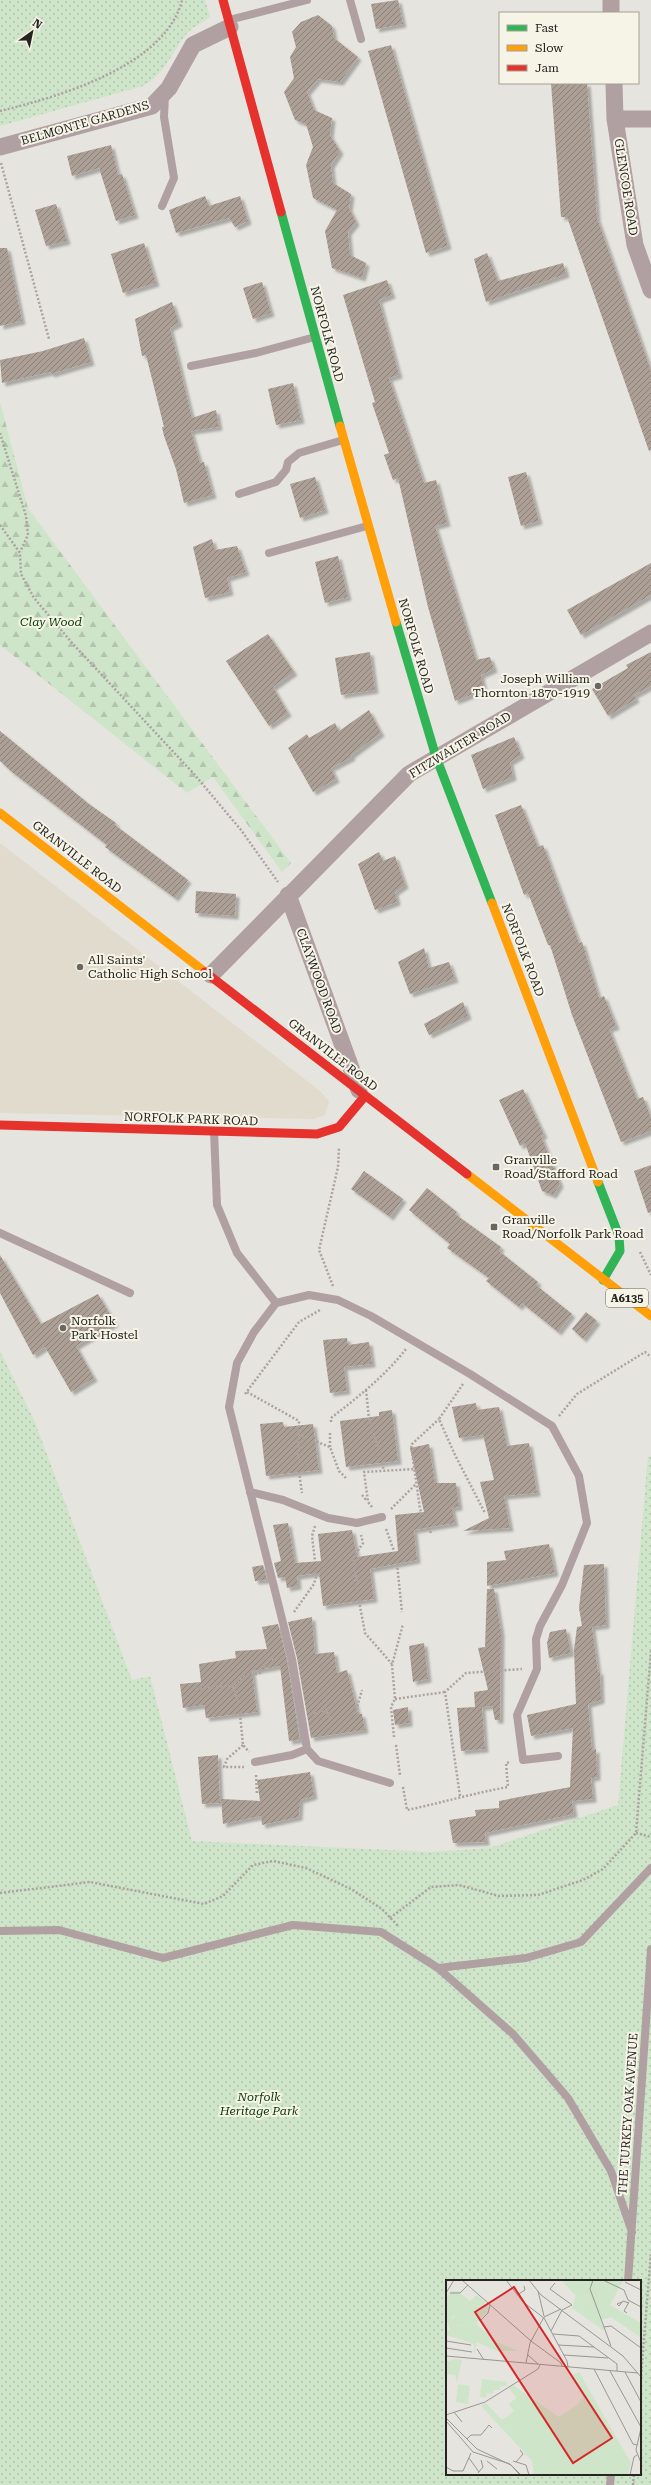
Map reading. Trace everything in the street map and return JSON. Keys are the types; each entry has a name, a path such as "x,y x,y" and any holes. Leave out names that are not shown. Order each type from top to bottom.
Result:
{"street":[{"name":"NORFOLK ROAD","path":"223,0 368,526 436,757 619,1236 620,1251 603,1280"},
{"path":"611,0 611,12"},
{"name":"BELMONTE GARDENS","path":"0,147 142,110 152,106 177,76 193,45 229,24"},
{"name":"GLENCOE ROAD","path":"614,84 615,119 635,245 651,290"},
{"path":"615,119 651,119"},
{"name":"FITZWALTER ROAD","path":"211,975 288,895 409,774 651,633"},
{"name":"GRANVILLE ROAD","path":"0,813 651,1316"},
{"name":"CLAYWOOD ROAD","path":"288,895 362,1093"},
{"path":"339,1127 362,1093"},
{"name":"NORFOLK PARK ROAD","path":"0,1125 302,1135 317,1134 339,1127"}],"lane":[{"path":"229,24 307,0"},
{"path":"350,0 361,39"},
{"path":"162,206 174,178 164,117 165,92"},
{"path":"191,366 256,353 316,337"},
{"path":"239,494 276,482 286,470 288,462 299,453 344,439"},
{"path":"268,553 368,526"},
{"path":"214,1131 218,1205 237,1253 276,1303"},
{"path":"0,1233 130,1293"},
{"path":"390,1783 318,1761 307,1749 292,1659 229,1407 237,1363 254,1332 276,1303 309,1295 338,1300 371,1316 412,1342 470,1374 552,1426 579,1476 587,1523 562,1585 540,1626 536,1639 537,1668 517,1715 523,1760 558,1756"},
{"path":"250,1492 283,1500 318,1514 357,1523 382,1517"},
{"path":"255,1762 292,1756 307,1749"},
{"path":"438,1968 526,1958 581,1942 651,1868"},
{"path":"0,1931 59,1930 163,1958 293,1925 382,1932 438,1968 513,2034 568,2098 611,2171 632,2232"},
{"name":"THE TURKEY OAK AVENUE","path":"628,2280 651,1949"},
{"path":"610,2485 611,2475"}],"path":[{"path":"0,111 67,92 126,66 164,33 172,23 182,0"},
{"path":"0,161 49,339"},
{"path":"0,433 26,516 28,535 20,553 22,574 34,598 73,644 194,774 241,830 288,895"},
{"path":"0,525 20,553"},
{"path":"231,1414 299,1322 338,1300 319,1250 338,1167 339,1127"},
{"path":"331,1422 331,1418 366,1390 395,1363 412,1342"},
{"path":"552,1426 577,1394 645,1352 651,1357"},
{"path":"431,1533 420,1509 411,1445 439,1419 470,1374"},
{"path":"366,1390 369,1418 379,1450"},
{"path":"247,1392 299,1421 298,1462"},
{"path":"439,1419 455,1456 485,1513"},
{"path":"330,1433 330,1447 339,1471 347,1479"},
{"path":"298,1434 330,1447"},
{"path":"382,1463 384,1471"},
{"path":"368,1502 364,1472 414,1469"},
{"path":"299,1472 304,1508"},
{"path":"382,1517 416,1484"},
{"path":"362,1495 382,1517 394,1551"},
{"path":"315,1561 312,1536 318,1514"},
{"path":"357,1523 363,1543 353,1558 358,1589"},
{"path":"397,1564 402,1612"},
{"path":"284,1627 314,1584 317,1573"},
{"path":"359,1601 365,1633 392,1665"},
{"path":"394,1738 391,1707 395,1699 392,1665 403,1624"},
{"path":"390,1918 431,1887 459,1885 499,1896 538,1895 583,1880 603,1869 636,1833 651,1651"},
{"path":"196,1689 222,1686 234,1687 243,1678 260,1673 269,1659 292,1659"},
{"path":"395,1699 445,1692 466,1673 537,1668"},
{"path":"234,1687 238,1702"},
{"path":"355,1714 362,1690"},
{"path":"445,1692 460,1796"},
{"path":"325,1700 329,1722"},
{"path":"244,1745 227,1758 224,1767 247,1767"},
{"path":"396,1745 407,1810 436,1804 460,1796 508,1787 506,1763 523,1760"},
{"path":"636,1833 651,1837"},
{"path":"0,1893 90,1882 204,1904 222,1896 253,1865 273,1861 306,1868 351,1889 382,1909 401,1929"},
{"path":"641,2376 651,2253"},
{"path":"633,2485 634,2475"}],"shaded area":[{"name":"All Saints' Catholic High School","path":"0,843 320,1091 329,1101 325,1115 314,1119 0,1113"}],"green space":[{"path":"0,0 205,0 210,17 187,33 167,64 157,76 143,86 0,126"},
{"name":"Clay Wood","path":"0,402 28,508 291,863 282,872 213,777 187,793 0,645"},
{"name":"Norfolk Heritage Park","path":"0,1351 34,1420 132,1680 150,1676 192,1841 432,1852 489,1848 618,1805 648,1456 651,1457 651,2485 0,2485"}],"building":[{"path":"398,0 403,24 376,29 371,4"},
{"path":"318,15 332,26 334,38 358,57 340,82 318,79 307,92 314,110 332,118 330,135 340,151 331,165 333,183 351,194 349,208 356,222 348,232 350,255 366,263 362,278 332,268 325,231 337,210 313,198 306,165 313,147 306,124 295,120 284,92 294,78 290,57 296,47 292,32 301,22"},
{"path":"391,45 448,246 426,253 368,51"},
{"path":"551,84 587,84 597,218 651,371 651,450 649,451 567,217 561,217"},
{"path":"111,145 118,175 122,174 135,215 116,221 99,168 72,176 67,156"},
{"path":"205,196 209,206 240,196 248,221 235,227 229,218 176,233 169,210"},
{"path":"56,204 67,241 46,246 35,210"},
{"path":"144,243 156,283 123,293 111,254"},
{"path":"0,248 7,248 22,321 0,326"},
{"path":"487,253 498,281 563,263 566,274 486,302 474,259"},
{"path":"387,280 392,295 379,300 399,375 389,378 424,483 436,480 447,523 435,526 476,660 490,657 494,669 481,675 484,690 455,701 428,607 398,478 393,480 384,455 389,453 372,403 375,402 343,295"},
{"path":"262,282 271,313 253,319 243,288"},
{"path":"172,302 179,323 170,328 192,418 216,410 219,427 191,431 200,463 204,462 213,495 184,503 176,469 164,436 162,427 164,427 146,355 142,356 135,319"},
{"path":"84,338 91,362 51,374 50,372 2,383 0,360 43,351"},
{"path":"293,383 301,420 276,425 268,389"},
{"path":"526,472 539,521 521,526 508,477"},
{"path":"315,477 325,510 300,518 290,484"},
{"path":"212,539 215,550 237,546 246,572 227,578 230,592 205,598 193,547"},
{"path":"338,556 348,597 325,603 315,562"},
{"path":"651,563 651,595 581,635 567,610"},
{"path":"268,634 294,672 273,687 288,713 269,726 226,661"},
{"path":"370,652 375,690 341,695 335,658"},
{"path":"651,652 651,686 634,695 636,699 608,716 592,689 628,668 626,665"},
{"path":"369,710 381,733 351,755 352,757 331,768 336,779 313,792 288,748 307,734 309,738 335,723 339,731"},
{"path":"0,731 89,804 116,823 115,825 188,880 175,898 105,847 107,845 12,772 0,761"},
{"path":"514,737 521,755 510,762 513,777 483,789 471,755"},
{"path":"521,805 538,847 543,845 579,943 582,942 599,998 604,996 616,1026 609,1029 637,1099 643,1097 651,1118 651,1131 621,1142 572,1015 550,945 548,945 528,893 524,895 495,815"},
{"path":"379,852 383,861 395,856 405,885 395,892 397,902 375,910 358,864"},
{"path":"196,891 236,894 235,916 195,913"},
{"path":"424,948 429,968 449,962 455,979 410,994 398,962"},
{"path":"463,1002 468,1016 429,1035 424,1024"},
{"path":"523,1089 544,1135 541,1136 560,1184 553,1195 542,1191 525,1143 520,1146 499,1100"},
{"path":"651,1165 651,1212 648,1213 634,1171"},
{"path":"364,1171 403,1199 390,1217 351,1189"},
{"path":"427,1188 457,1212 455,1214 501,1247 499,1251 538,1282 536,1285 572,1314 558,1332 522,1303 519,1307 486,1281 489,1278 447,1248 450,1244 409,1210"},
{"name":"Norfolk Park Hostel","path":"0,1255 41,1324 98,1294 115,1323 76,1346 94,1378 71,1392 45,1347 33,1355 0,1293"},
{"path":"586,1312 597,1321 583,1339 572,1329"},
{"path":"347,1338 348,1345 369,1342 372,1364 344,1367 347,1391 330,1393 323,1340"},
{"path":"476,1403 477,1410 499,1407 507,1446 529,1443 537,1493 504,1496 510,1528 463,1531 489,1518 480,1482 494,1480 483,1435 459,1438 452,1407"},
{"path":"392,1410 398,1461 346,1467 340,1421 379,1416 379,1412"},
{"path":"283,1422 284,1427 313,1424 319,1470 266,1476 260,1424"},
{"path":"429,1444 435,1483 456,1483 459,1507 452,1508 455,1523 414,1530 417,1560 370,1569 374,1599 323,1606 319,1573 297,1576 298,1586 287,1588 285,1577 278,1578 274,1563 281,1561 273,1525 288,1523 295,1563 321,1561 318,1534 352,1530 357,1557 398,1551 395,1515 424,1512 410,1448"},
{"path":"549,1544 555,1573 487,1586 487,1562 506,1560 504,1551"},
{"path":"604,1564 606,1625 592,1627 598,1672 600,1671 601,1700 588,1704 592,1750 596,1749 597,1777 591,1778 593,1799 572,1801 574,1814 485,1833 486,1842 453,1843 449,1820 476,1816 475,1810 499,1808 499,1801 570,1787 573,1728 531,1736 527,1715 576,1704 574,1650 577,1627 582,1626 579,1608 584,1565"},
{"path":"263,1565 267,1580 255,1581 252,1567"},
{"path":"487,1589 494,1589 501,1632 500,1720 495,1720 492,1706 482,1707 485,1749 461,1751 457,1708 475,1707 474,1692 488,1690 478,1648 485,1647"},
{"path":"312,1617 315,1654 334,1652 337,1673 347,1670 358,1714 362,1714 365,1730 311,1738 297,1658 288,1622"},
{"path":"278,1624 287,1660 300,1740 289,1741 280,1666 252,1671 257,1712 206,1718 204,1705 183,1708 180,1684 201,1682 199,1664 236,1658 235,1651 267,1649 262,1627"},
{"path":"566,1629 571,1653 549,1658 547,1643 550,1632"},
{"path":"424,1643 428,1679 413,1682 409,1646"},
{"path":"408,1707 409,1723 395,1725 393,1710"},
{"path":"218,1755 220,1803 202,1804 198,1757"},
{"path":"310,1772 314,1796 300,1800 299,1817 262,1825 261,1816 223,1824 221,1799 260,1801 257,1780"}],"traffic: fast":[{"path":"281,212 340,426"},
{"path":"396,622 436,757 492,903"},
{"path":"598,1182 619,1236 620,1251 603,1280"}],"traffic: slow":[{"path":"340,426 396,622"},
{"path":"0,813 205,972"},
{"path":"492,903 598,1182"},
{"path":"467,1174 651,1316"}],"traffic: jam":[{"path":"223,0 281,212"},
{"path":"205,972 467,1174"},
{"path":"0,1125 317,1134 339,1127 365,1096"}],"place":[{"name":"Joseph William Thornton 1870-1919","path":"598,686"},
{"name":"All Saints' Catholic High School","path":"80,967"},
{"name":"Granville Road/Stafford Road","path":"496,1167"},
{"name":"Granville Road/Norfolk Park Road","path":"494,1227"},
{"name":"Norfolk Park Hostel","path":"63,1328"}]}
